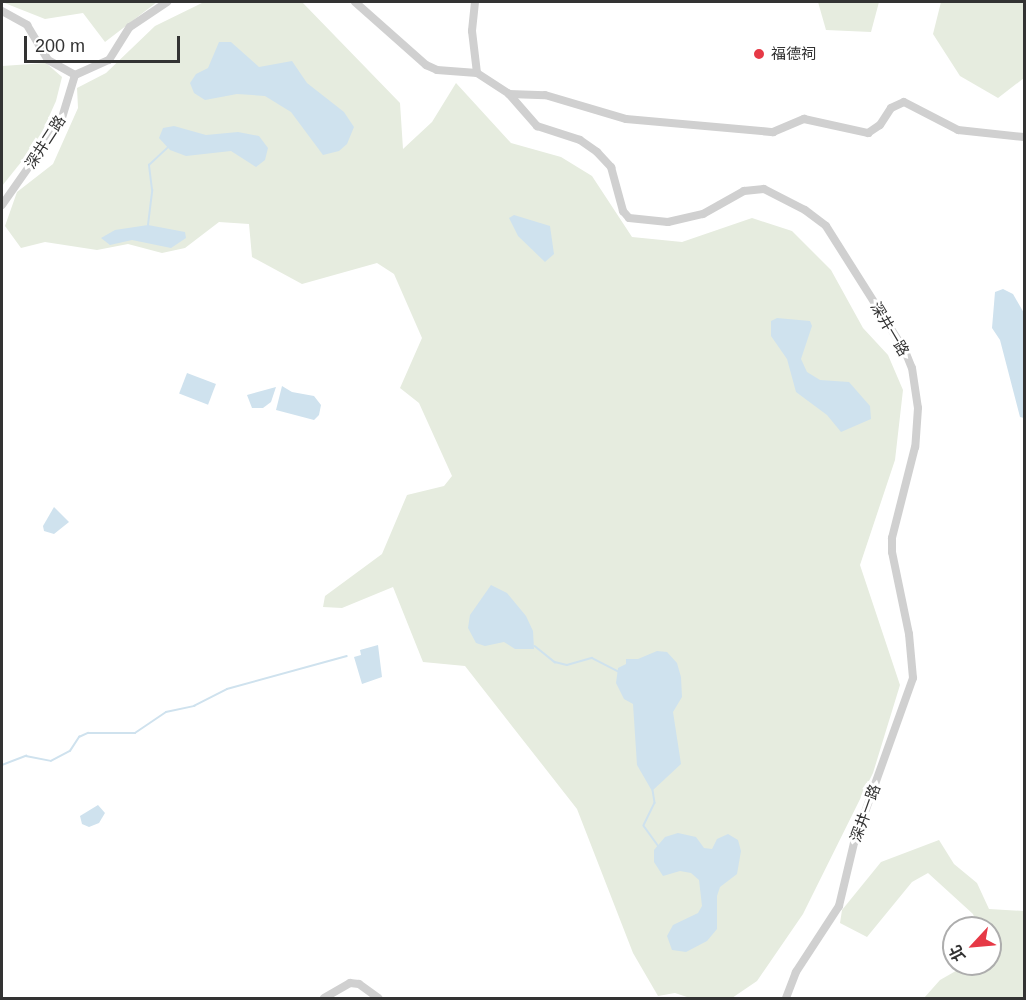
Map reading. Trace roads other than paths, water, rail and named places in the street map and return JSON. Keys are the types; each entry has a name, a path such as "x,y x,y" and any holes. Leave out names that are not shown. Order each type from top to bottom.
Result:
{"street":[{"path":"2,10 27,25 48,60 75,75 109,60 130,27 167,2"},
{"path":"355,2 426,65 437,70 477,72 472,32 475,2"},
{"name":"深井一路","path":"477,72 509,94 537,126 580,140 597,152 611,167 623,211 637,222 668,222 703,214 744,191 764,189 805,210 826,226 912,368 918,408 915,447 892,538 909,634 911,685 854,843 839,906 796,972 786,999"},
{"name":"深井二路","path":"2,204 61,121 75,75"},
{"path":"509,94 545,95 627,119 773,132 804,119 868,133 880,125 891,108 904,102 949,127 1008,137 1024,137"},
{"path":"324,999 350,983 359,984 378,999"}],"water":[{"path":"219,42 231,42 259,67 292,61 307,83 344,112 354,127 347,144 339,151 323,155 291,112 265,96 237,94 205,100 194,93 190,83 196,74 208,68"},
{"path":"174,126 206,135 238,132 259,136 268,148 265,160 256,167 231,151 186,156 170,150 159,138 163,128"},
{"path":"514,215 550,226 554,254 545,262 518,236 509,218"},
{"path":"148,225 185,232 186,238 171,248 132,240 110,245 101,238 115,230"},
{"path":"1003,289 1013,294 1024,313 1024,418 1020,417 1000,340 992,328 995,292"},
{"path":"777,318 810,321 812,326 801,359 807,372 820,380 849,382 870,406 871,419 841,432 827,415 796,392 787,359 771,336 771,321"},
{"path":"187,373 216,384 208,405 179,394"},
{"path":"282,386 292,392 314,396 321,405 319,415 314,420 276,410"},
{"path":"276,387 271,402 263,408 252,408 247,395"},
{"path":"54,507 69,522 54,534 44,531 43,526"},
{"path":"491,585 507,593 526,616 533,631 534,649 515,649 504,642 485,646 476,643 468,628 470,615"},
{"path":"378,645 382,677 362,684 354,657 361,655 360,650"},
{"path":"657,651 667,652 677,663 681,677 682,697 673,712 681,764 652,791 637,765 633,704 624,699 616,683 618,668 626,664 626,659 638,659"},
{"path":"98,805 105,813 99,823 89,827 82,824 80,816"},
{"path":"678,833 696,837 704,848 712,849 717,839 728,834 738,840 741,851 737,874 720,887 717,896 717,929 707,941 686,952 672,950 667,936 673,925 698,913 702,906 699,880 691,873 680,871 663,876 654,862 654,850 665,837"}],"waterway":[{"path":"148,225 152,190 149,165 168,147"},
{"path":"535,646 555,662 567,665 592,658 618,671"},
{"path":"2,765 26,756 51,761 70,751 79,737 88,733 135,733 166,712 194,706 227,689 347,656"},
{"path":"653,790 655,803 644,826 658,845"}],"place":[{"name":"福德祠","path":"759,54"}]}
